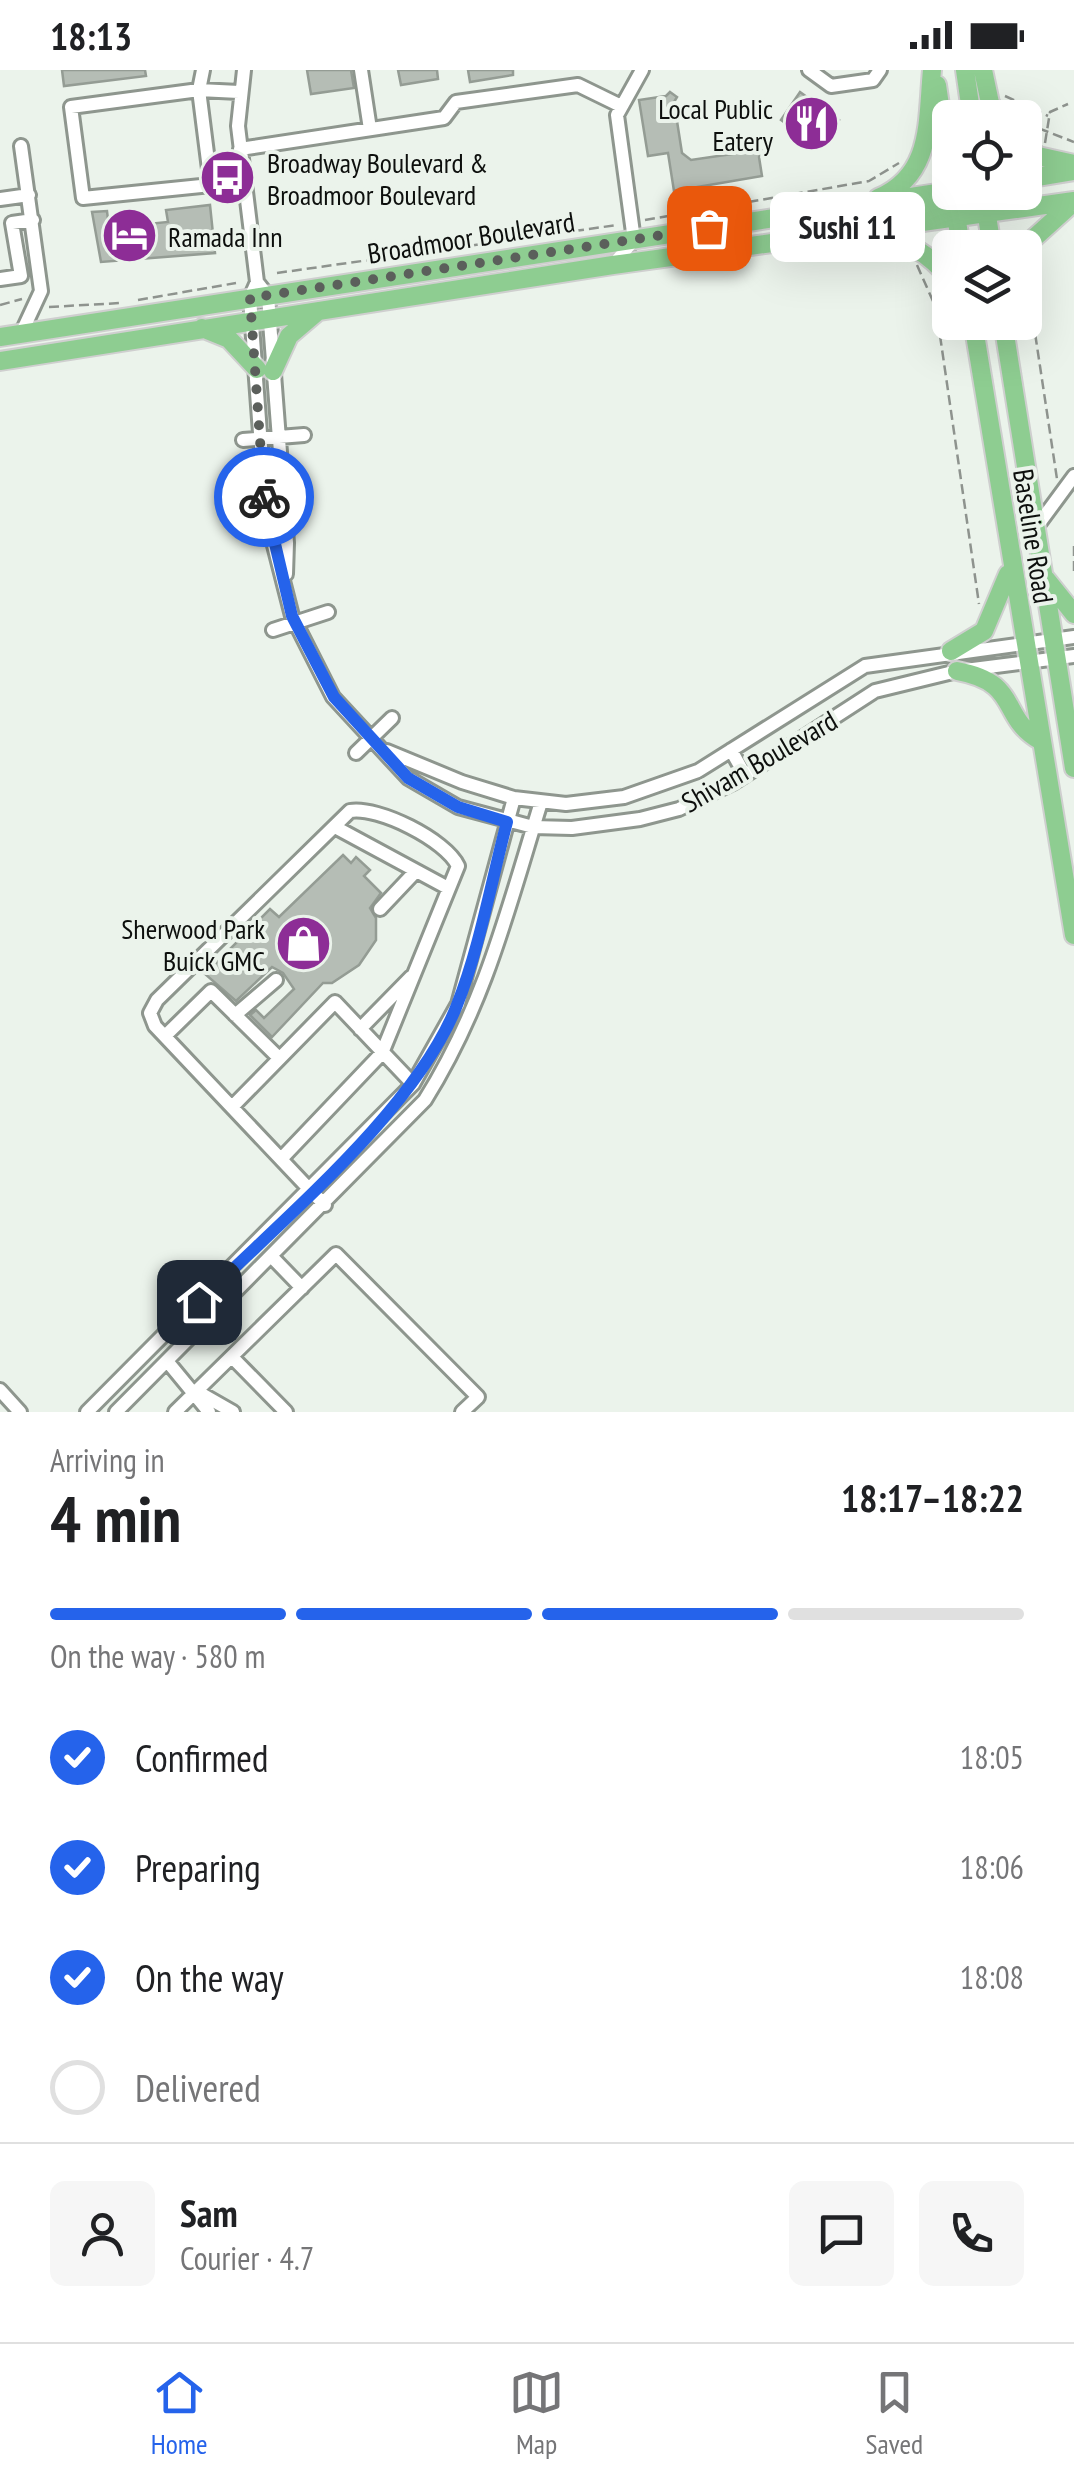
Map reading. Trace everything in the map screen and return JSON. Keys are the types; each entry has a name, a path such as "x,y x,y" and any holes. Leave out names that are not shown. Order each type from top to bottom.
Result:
{"main road":[{"path":"933,70 938,100"},
{"path":"860,205 891,192 917,168 933,70"},
{"path":"964,70 969,100"},
{"path":"984,70 989,100"},
{"path":"1042,157 1074,164"},
{"path":"1042,176 1074,171"},
{"name":"Broadmoor Boulevard","path":"0,338 258,292 860,205 932,202"},
{"path":"1042,233 1074,202"},
{"name":"Broadmoor Boulevard","path":"976,210 986,214 1074,202"},
{"path":"793,241 811,230 932,205"},
{"name":"Broadmoor Boulevard","path":"0,360 260,318 850,234 932,208"},
{"path":"986,210 989,230"},
{"path":"850,234 894,238 918,249 932,262"},
{"path":"201,328 229,339 265,370 292,332 319,310"},
{"name":"Baseline Road","path":"976,340 1026,663 1074,935"},
{"name":"Baseline Road","path":"1006,340 1053,640 1065,658 1074,768"},
{"path":"951,651 984,632 1002,597 1011,564"},
{"path":"1042,574 1074,614"},
{"path":"957,671 986,676 1000,687 1024,732 1041,741"}],"street":[{"path":"203,70 199,90 211,185 82,198 71,106 199,90 240,92"},
{"name":"Shivam Boulevard","path":"244,70 240,149 265,370 278,438 288,543 285,586"},
{"path":"361,70 370,130"},
{"path":"613,266 634,240 616,134 620,106 642,70"},
{"path":"810,70 831,86 873,80 880,70"},
{"path":"240,149 444,118 456,102 578,85 620,106"},
{"path":"21,146 41,277 38,304 21,334"},
{"path":"0,199 29,195"},
{"path":"0,279 21,276 16,242 6,227 34,220"},
{"path":"0,244 16,242"},
{"path":"0,262 18,259"},
{"name":"Shivam Boulevard","path":"265,370 260,439 266,514 295,622 334,697 408,778 458,807 533,827 572,828 640,819 679,809 745,775 875,691 957,671 1065,658"},
{"path":"243,440 304,435"},
{"path":"1035,530 1074,476"},
{"path":"273,630 328,612"},
{"name":"Shivam Boulevard","path":"387,751 462,782 514,798 541,802 624,797 698,772 865,666 1074,636"},
{"path":"356,753 392,718"},
{"path":"731,750 745,775"},
{"path":"87,1412 412,1084 458,1004 514,798"},
{"path":"116,1412 425,1100 460,1044 478,1002 541,802"},
{"path":"280,1159 382,1053 458,866 450,850 368,808 350,811 157,1000 150,1013 165,1036 232,1107 280,1159 310,1191 325,1205"},
{"path":"335,827 448,888"},
{"path":"380,909 416,871"},
{"path":"360,1029 416,973"},
{"path":"235,1015 276,980"},
{"path":"165,1036 211,991 279,1058"},
{"path":"232,1107 335,1002 412,1084"},
{"path":"175,1412 336,1254 478,1396 462,1412"},
{"path":"272,1257 302,1288"},
{"path":"232,1357 286,1412"},
{"path":"167,1361 196,1391 209,1412"},
{"path":"0,1390 20,1412"},
{"path":"196,1391 233,1412"}],"path":[{"path":"1000,92 1049,116"},
{"path":"1049,135 1053,108 1068,104"},
{"path":"1042,132 1074,142"},
{"path":"650,219 868,181 903,160"},
{"path":"277,273 609,226"},
{"path":"923,256 917,269 936,308 980,611"},
{"path":"48,307 122,303 236,284"},
{"path":"0,305 18,298 33,302"},
{"path":"1036,340 1054,468 1064,490"},
{"path":"1074,546 1074,576"}],"building":[{"path":"62,70 145,70 146,76 64,86"},
{"path":"307,70 351,70 354,88 311,94"},
{"path":"398,70 437,70 438,79 401,85"},
{"path":"468,70 513,70 513,75 470,82"},
{"path":"670,92 677,97 674,102 682,153 691,160 752,151 755,146 763,151 759,157 762,176 674,191 668,153 648,156 639,100"},
{"name":"Local Public Eatery","path":"800,92 839,120 819,148 781,120"},
{"path":"210,205 215,253 101,262 92,212 107,211 109,228 168,222 166,210"},
{"name":"Sherwood Park Buick GMC","path":"343,855 351,863 356,857 370,870 364,876 381,893 370,908 376,918 376,940 359,965 332,983 323,983 272,1037 250,1015 256,1010 264,1018 294,989 283,973 272,967 236,1001 205,974 270,909 279,917"}],"way so far":[{"path":"264,497 250,298 709,228"}],"place":[{"name":"Local Public Eatery","path":"812,124"},
{"name":"Broadway Boulevard & Broadmoor Boulevard","path":"228,178"},
{"name":"Sushi 11","path":"709,228"},
{"name":"Ramada Inn","path":"129,236"},
{"name":"Sherwood Park Buick GMC","path":"304,944"}],"route":[{"path":"199,1302 365,1137 412,1084 438,1046 458,1004 507,822 458,807 408,778 334,697 292,616 264,497"}]}
